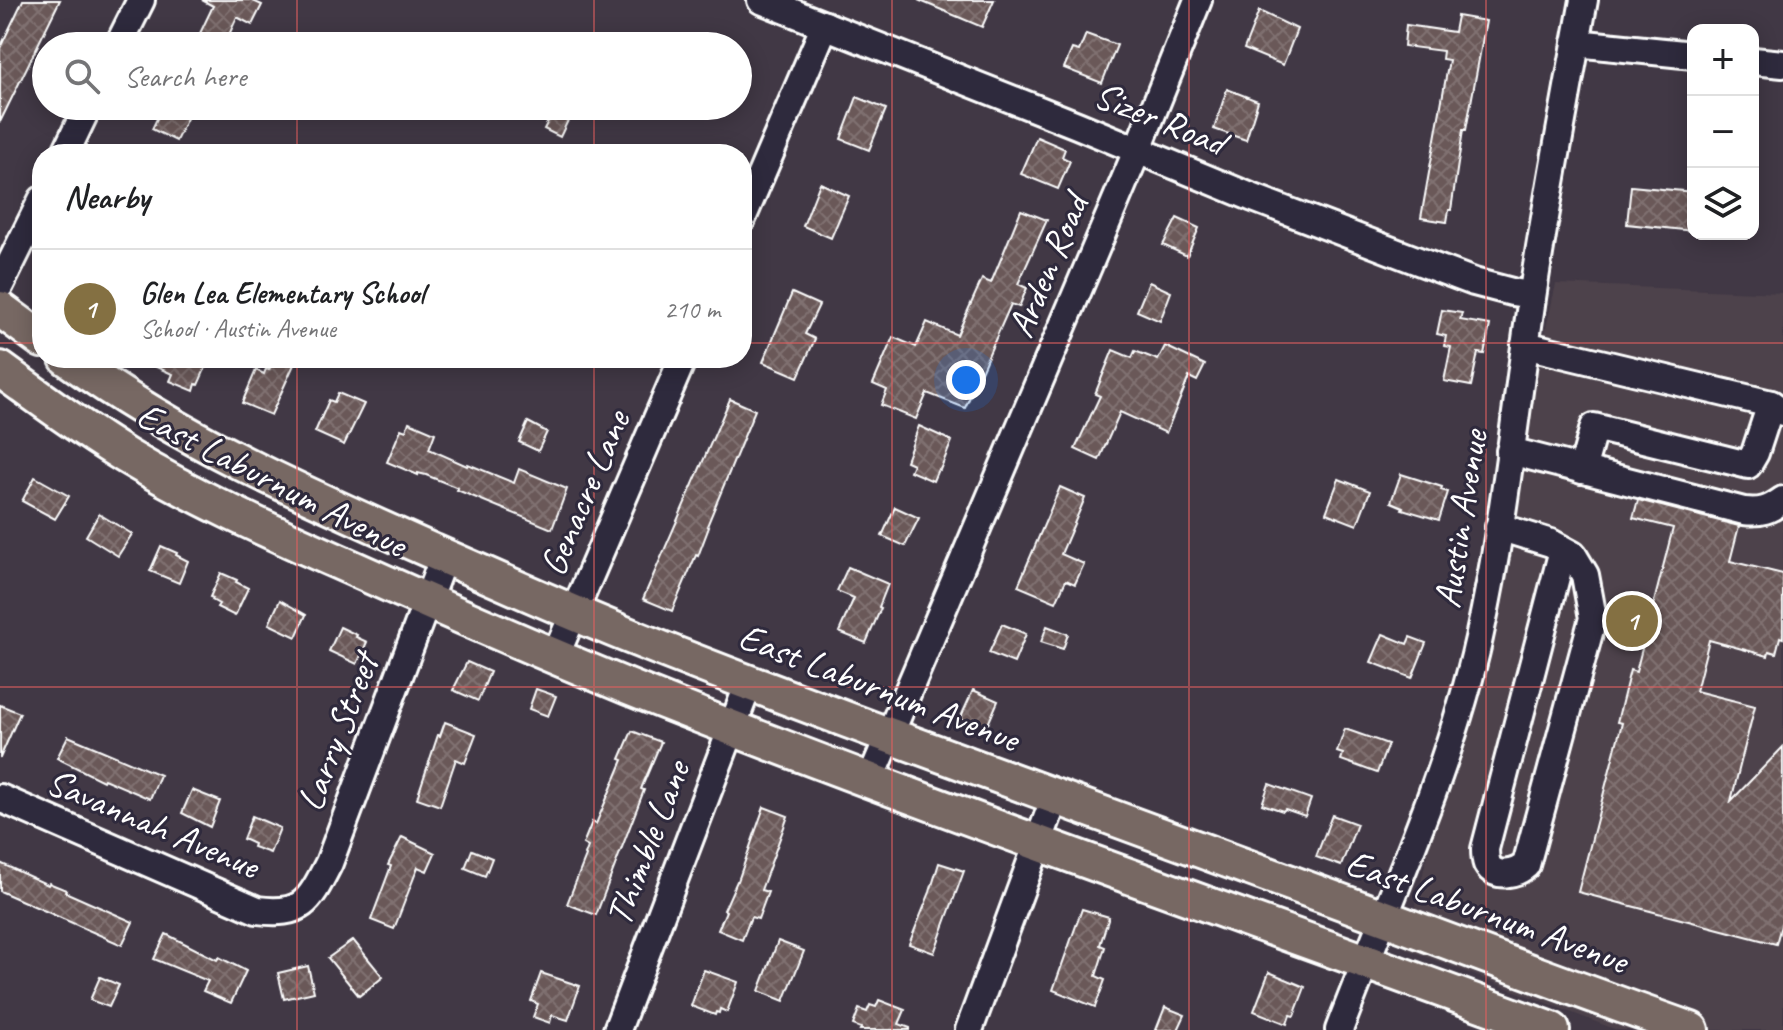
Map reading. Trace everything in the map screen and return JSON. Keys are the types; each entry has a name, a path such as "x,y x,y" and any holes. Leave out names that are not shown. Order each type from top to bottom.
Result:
{"main road":[{"path":"0,309 32,333"},
{"name":"East Laburnum Avenue","path":"82,368 149,413 222,454 320,502 575,613 749,683 1691,1030"},
{"name":"East Laburnum Avenue","path":"0,369 92,434 160,476 266,529 555,657 870,781 1552,1030"}],"street":[{"path":"125,32 141,0"},
{"name":"Sizer Road","path":"761,0 1450,273 1532,295"},
{"name":"Arden Road","path":"870,781 1198,0"},
{"name":"Austin Avenue","path":"1339,1030 1434,786 1463,702 1479,638 1499,527 1532,295 1584,0"},
{"path":"752,196 825,25"},
{"path":"1576,43 1687,54"},
{"path":"1759,62 1783,64"},
{"path":"70,144 81,120"},
{"path":"0,285 32,220"},
{"path":"1525,345 1777,408 1748,465 1594,427 1582,470"},
{"name":"Genacre Lane","path":"555,657 679,368"},
{"path":"1510,451 1744,511 1760,513 1783,500"},
{"path":"1499,527 1551,543 1573,555 1585,575 1593,618 1526,865 1518,873 1507,874 1493,870 1486,863 1485,849 1563,550"},
{"name":"Larry Street","path":"278,913 303,903 315,890 329,863 444,556"},
{"name":"Thimble Lane","path":"617,1030 749,683"},
{"path":"969,1030 1055,797"},
{"name":"Savannah Avenue","path":"0,798 257,910 278,913"}],"shaded area":[{"path":"1556,284 1783,293 1783,1030 1617,1030 1406,949"}],"building":[{"path":"23,0 60,0 44,32 32,32 32,57 0,122 0,48"},
{"path":"202,0 251,0 262,5 252,25 237,17 230,32 201,32 213,6"},
{"path":"918,0 994,0 982,27"},
{"path":"1259,11 1297,29 1283,65 1244,49"},
{"path":"1457,16 1486,21 1447,222 1421,218 1449,60 1442,59 1443,51 1404,46 1406,25 1454,32"},
{"path":"1086,34 1117,45 1102,83 1064,68 1072,49 1079,51"},
{"path":"1227,89 1258,101 1246,140 1214,129"},
{"path":"857,97 886,109 869,150 841,139"},
{"path":"156,120 186,120 176,141 152,129"},
{"path":"549,120 568,120 560,137 544,129"},
{"path":"1037,137 1065,149 1062,157 1070,161 1058,189 1021,174"},
{"path":"820,183 849,196 831,238 803,226"},
{"path":"1631,186 1687,191 1687,230 1627,224"},
{"path":"1021,210 1047,220 1018,284 1027,288 1019,307 1011,304 965,408 927,393 916,419 881,405 887,390 873,384 893,337 916,347 927,322 957,335 982,279 991,283"},
{"path":"1177,218 1199,228 1187,256 1163,245"},
{"path":"1149,282 1171,292 1160,321 1137,311"},
{"path":"792,293 819,305 805,334 815,339 798,377 763,362"},
{"path":"1442,310 1462,313 1460,320 1490,325 1484,354 1478,353 1471,386 1444,381 1451,347 1444,346 1446,336 1437,334"},
{"path":"1165,346 1205,365 1197,381 1189,377 1166,433 1120,412 1099,460 1075,449 1100,396 1095,394 1113,350 1132,358 1135,351 1158,360"},
{"path":"159,368 206,368 194,391 170,381 173,374"},
{"path":"292,368 271,415 242,403 256,370 264,374 266,369"},
{"path":"338,393 364,404 344,445 315,432 329,400 334,402"},
{"path":"730,399 755,410 707,526 698,556 672,611 643,599"},
{"path":"409,422 435,433 429,449 467,466 514,483 519,469 567,489 552,529 426,475 418,475 387,462 401,429 406,431"},
{"path":"528,422 547,432 538,451 519,442"},
{"path":"919,426 952,441 933,481 910,471 913,464 906,461"},
{"path":"1401,474 1442,487 1441,490 1448,492 1439,520 1402,509 1391,502"},
{"path":"35,477 69,496 55,519 22,501"},
{"path":"1339,479 1370,491 1357,525 1326,513"},
{"path":"1060,487 1085,498 1061,554 1084,564 1075,584 1066,580 1056,602 1018,586"},
{"path":"1638,500 1739,526 1730,561 1783,574 1783,638 1780,637 1776,653 1769,651 1768,656 1709,640 1696,691 1755,706 1731,801 1783,747 1783,918 1776,944 1578,892 1622,723 1617,722 1630,670 1636,672 1673,528 1633,518"},
{"path":"895,507 919,518 905,546 882,536"},
{"path":"99,514 132,534 118,556 86,536"},
{"path":"161,546 188,561 179,583 150,571"},
{"path":"848,567 888,584 866,643 839,632 854,598 837,591"},
{"path":"221,573 248,588 235,616 217,607 219,604 210,597"},
{"path":"280,600 306,615 296,637 269,624"},
{"path":"1002,624 1026,634 1014,663 989,653"},
{"path":"1047,626 1068,634 1063,649 1041,642"},
{"path":"340,627 367,642 357,664 329,651"},
{"path":"1383,634 1407,644 1410,637 1426,643 1412,678 1371,662"},
{"path":"467,662 490,672 478,701 453,690"},
{"path":"536,689 556,696 548,716 529,709"},
{"path":"973,690 998,701 985,731 960,719"},
{"path":"0,705 20,713 0,758"},
{"path":"445,722 476,734 465,763 456,759 440,806 417,798"},
{"path":"1345,729 1388,744 1377,773 1341,760 1343,754 1337,752"},
{"path":"632,731 661,742 596,915 567,904 586,856 588,847 583,844 592,822 596,824"},
{"path":"68,736 160,775 150,799 103,781 57,758"},
{"path":"1269,784 1311,799 1305,816 1262,804"},
{"path":"192,790 220,801 210,827 182,813"},
{"path":"764,807 788,816 761,890 768,892 758,919 751,917 742,940 718,930"},
{"path":"1332,815 1357,824 1341,866 1316,857"},
{"path":"252,816 280,828 270,853 253,847 254,844 243,839"},
{"path":"402,837 435,853 427,871 418,867 394,929 371,920 391,866 388,865"},
{"path":"472,850 492,858 485,876 465,868"},
{"path":"0,863 133,922 122,945 0,891"},
{"path":"939,863 964,871 934,953 909,944"},
{"path":"1082,909 1109,917 1100,945 1105,947 1096,976 1105,980 1095,1007 1053,990"},
{"path":"166,934 246,971 231,1003 203,991 208,981 154,959"},
{"path":"353,940 383,977 359,996 328,958"},
{"path":"778,941 804,951 784,1001 759,991"},
{"path":"308,966 314,992 284,999 278,973"},
{"path":"704,970 738,982 727,1012 720,1009 715,1015 691,1006"},
{"path":"1269,972 1305,987 1294,1016 1290,1015 1287,1024 1254,1011"},
{"path":"541,973 580,986 568,1020 552,1015 550,1023 533,1017 538,1004 531,1001"},
{"path":"100,977 119,985 109,1007 90,1000"},
{"path":"879,1000 905,1010 899,1024 910,1030 860,1030 853,1025 859,1009 867,1012 870,1005 876,1007"},
{"path":"1165,1007 1185,1015 1178,1030 1156,1030"}],"place":[{"name":"Glen Lea Elementary School","path":"1632,621"}]}
